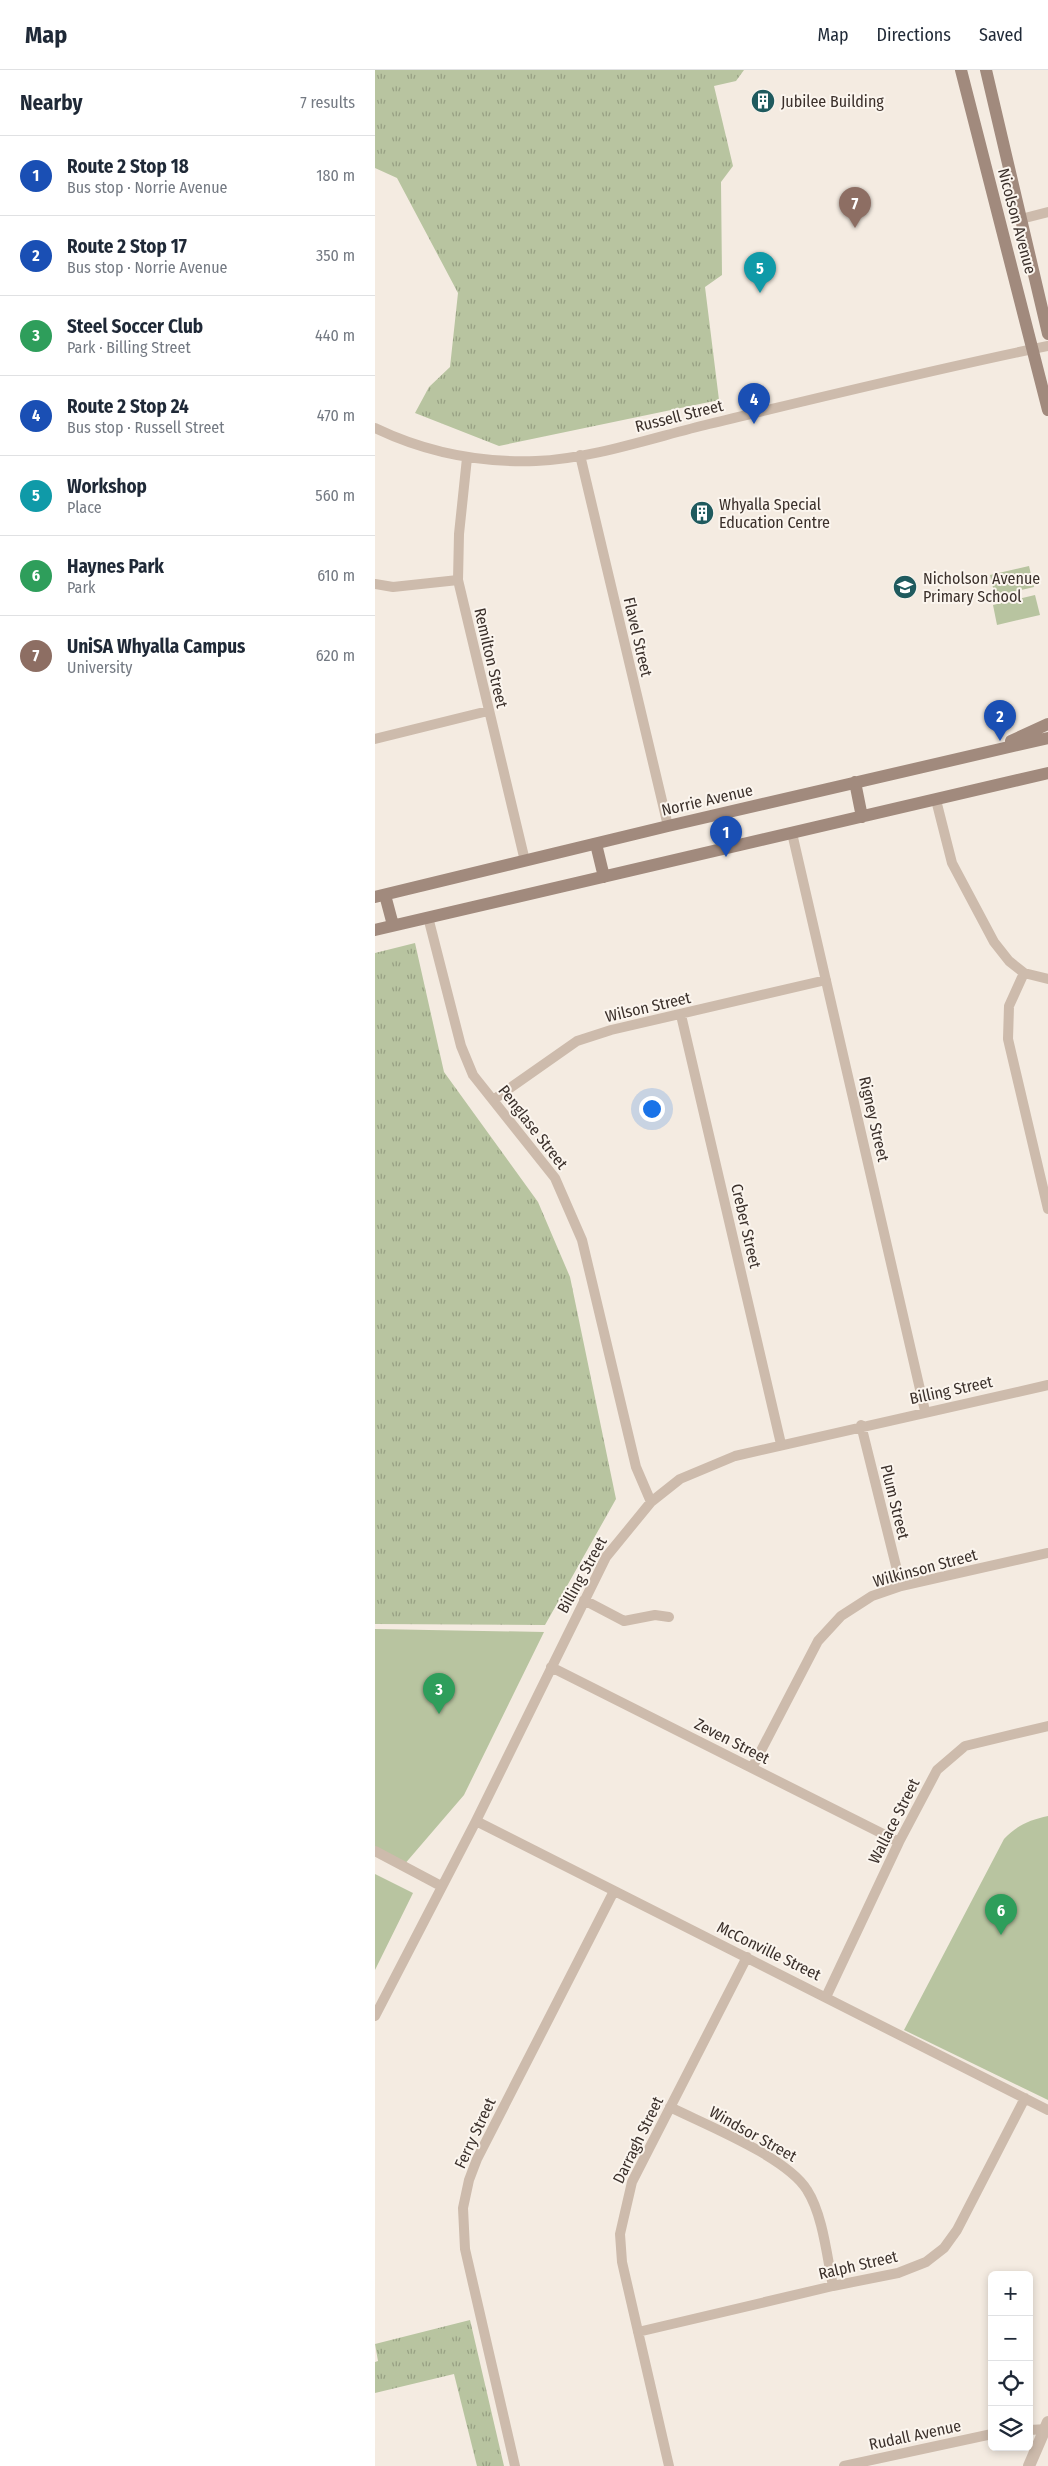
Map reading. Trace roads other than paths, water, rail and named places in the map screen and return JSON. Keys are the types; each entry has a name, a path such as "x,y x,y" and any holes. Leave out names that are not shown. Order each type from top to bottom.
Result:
{"main road":[{"name":"Nicolson Avenue","path":"961,70 1048,410"},
{"name":"Nicolson Avenue","path":"986,70 1048,334"},
{"path":"986,752 1048,724"},
{"name":"Norrie Avenue","path":"380,896 668,826 1048,738"},
{"path":"375,930 1048,773"},
{"path":"855,782 862,817"},
{"path":"999,785 1048,782"},
{"path":"596,844 604,877"},
{"path":"380,896 393,925"}],"street":[{"path":"1021,219 1048,212"},
{"name":"Russell Street","path":"375,428 416,445 467,458 537,461 580,455 821,397 1048,346"},
{"name":"Flavel Street","path":"580,455 668,826"},
{"name":"Remilton Street","path":"467,458 459,534 458,580 525,861"},
{"path":"375,584 393,587 458,580"},
{"path":"375,739 488,711"},
{"path":"936,800 956,871 993,942 1009,961 1025,973 1048,979"},
{"name":"Rigney Street","path":"792,833 925,1411"},
{"name":"Penglase Street","path":"428,917 461,1046 473,1075 555,1178 569,1207 581,1240 636,1467 651,1502"},
{"path":"1025,973 1009,1006 1008,1039 1048,1209"},
{"name":"Wilson Street","path":"493,1100 577,1041 611,1030 826,980"},
{"name":"Creber Street","path":"681,1014 781,1444"},
{"name":"Billing Street","path":"375,2016 475,1821 606,1557 651,1502 680,1479 700,1469 735,1456 861,1425 1048,1385"},
{"name":"Plum Street","path":"861,1425 901,1586"},
{"name":"Wilkinson Street","path":"752,1768 818,1641 841,1616 872,1596 901,1586 1048,1553"},
{"path":"585,1600 623,1620 655,1615 669,1617"},
{"name":"Zeven Street","path":"551,1667 899,1842"},
{"name":"Wallace Street","path":"826,1996 899,1842 937,1770 965,1746 1048,1726"},
{"name":"McConville Street","path":"475,1821 826,1996 1048,2110"},
{"path":"375,1851 441,1886"},
{"name":"Ferry Street","path":"515,2466 465,2249 463,2208 469,2180 477,2159 614,1891"},
{"name":"Darragh Street","path":"669,2466 622,2262 619,2234 632,2182 747,1957"},
{"name":"Ralph Street","path":"638,2332 833,2286 898,2273 926,2262 944,2248 957,2230 1025,2098"},
{"name":"Windsor Street","path":"670,2107 774,2159 795,2174 807,2190 815,2207 833,2286"},
{"path":"1033,2429 1047,2426"},
{"path":"1029,2466 1047,2426"},
{"name":"Rudall Avenue","path":"844,2466 988,2435"}],"place":[{"name":"Jubilee Building","path":"763,101"},
{"name":"UniSA Whyalla Campus","path":"855,228"},
{"name":"Workshop","path":"760,293"},
{"name":"Route 2 Stop 24","path":"754,424"},
{"name":"Whyalla Special Education Centre","path":"702,513"},
{"name":"Nicholson Avenue Primary School","path":"905,587"},
{"name":"Route 2 Stop 17","path":"1000,741"},
{"name":"Route 2 Stop 18","path":"726,857"},
{"name":"Steel Soccer Club","path":"439,1714"},
{"name":"Haynes Park","path":"1001,1935"}]}
